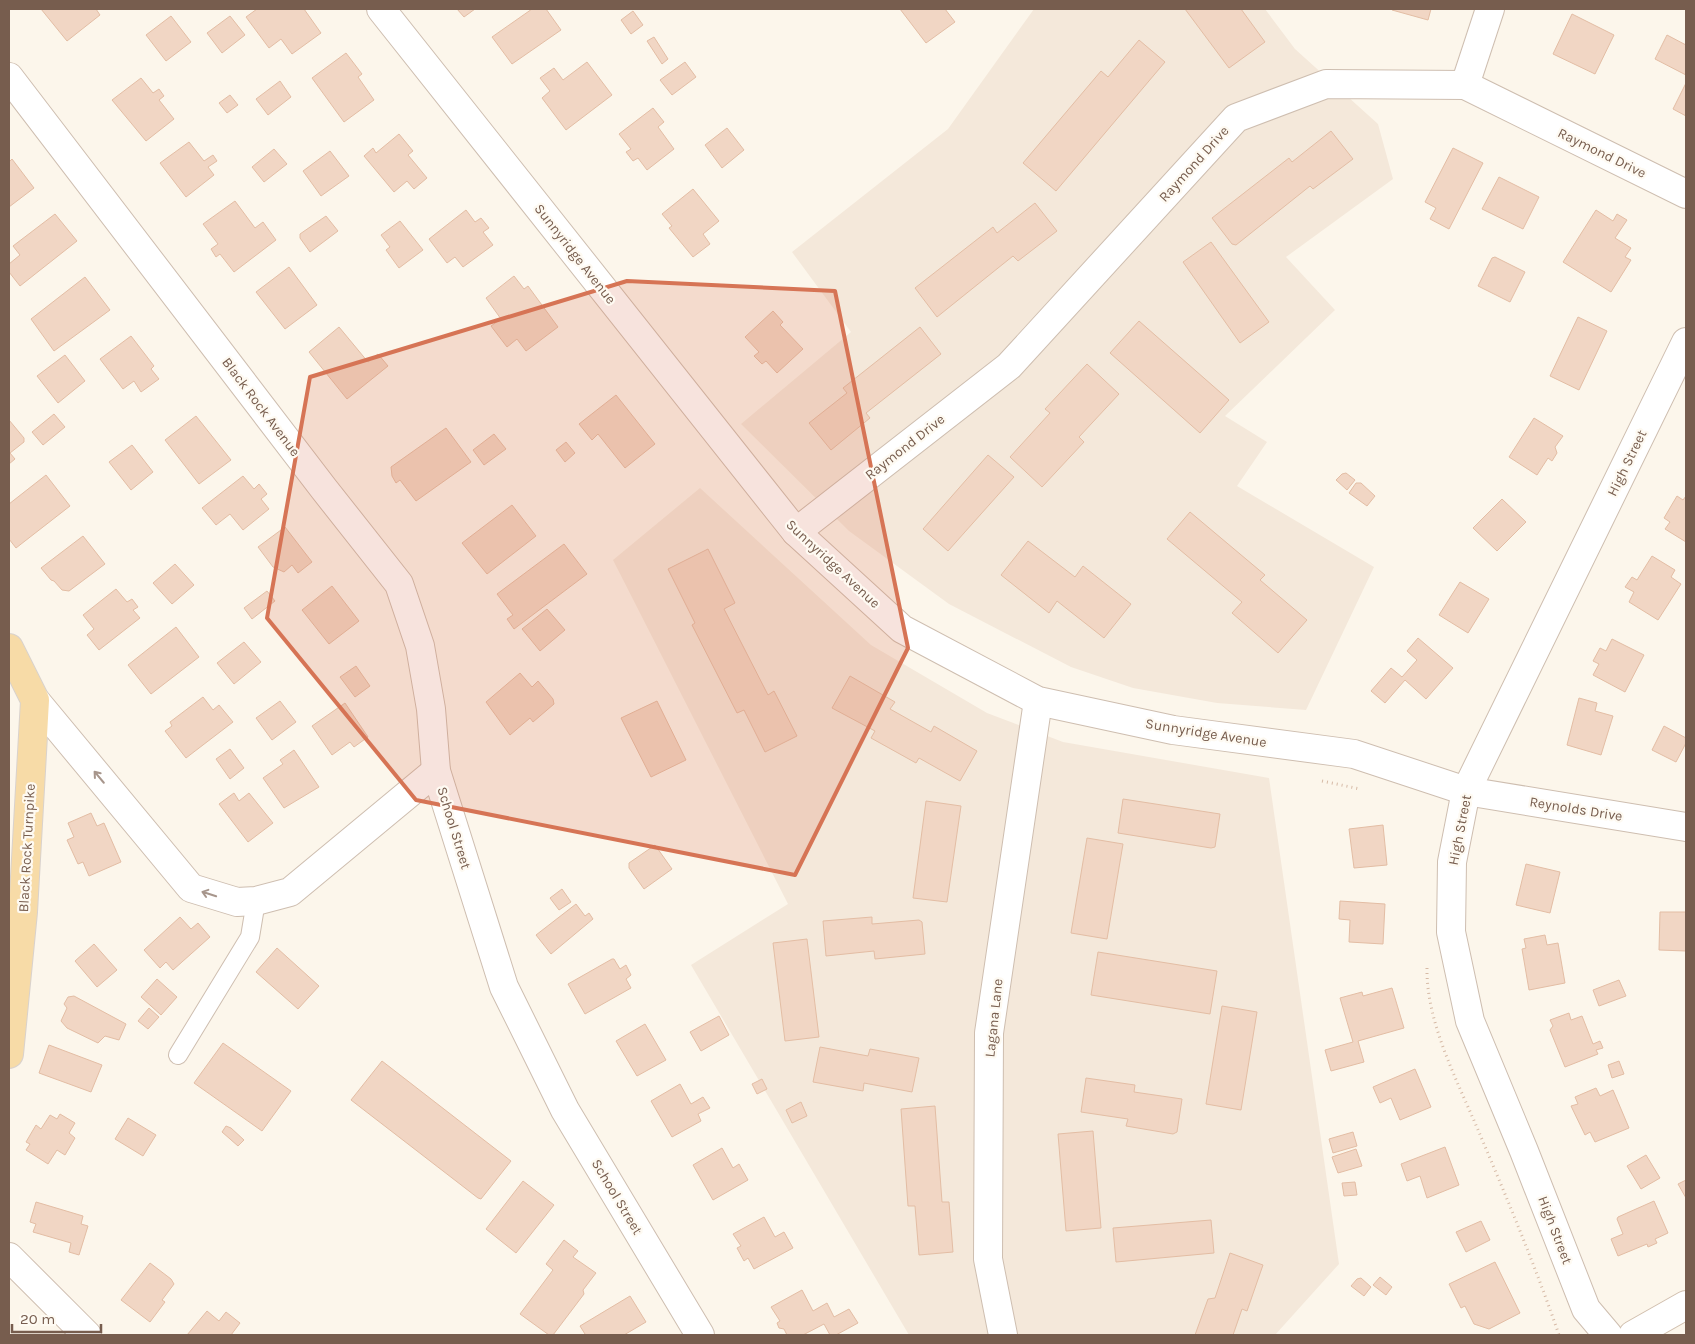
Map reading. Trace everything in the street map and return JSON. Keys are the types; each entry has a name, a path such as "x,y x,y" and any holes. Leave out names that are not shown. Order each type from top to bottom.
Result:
{"main road":[{"name":"Black Rock Turnpike","path":"9,648 35,700 24,912 9,1054"}],"street":[{"name":"Sunnyridge Avenue","path":"381,9 796,532 902,629 1038,701 1173,730 1354,754 1466,791"},
{"path":"1465,86 1490,9"},
{"name":"Black Rock Avenue","path":"9,77 324,489 399,584 420,646 431,709 436,771"},
{"name":"Raymond Drive","path":"796,532 1009,366 1236,118 1326,84 1465,86 1686,194"},
{"name":"High Street","path":"1608,1335 1586,1309 1524,1151 1470,1021 1451,932 1452,862 1466,791 1686,342"},
{"name":"School Street","path":"35,700 191,888 236,902 256,901 290,892 436,771 504,987 565,1110 700,1335"},
{"name":"Lagana Lane","path":"1003,1335 988,1259 989,1032 1038,701"},
{"name":"Reynolds Drive","path":"1466,791 1686,827"},
{"path":"9,1257 87,1335"},
{"path":"1633,1335 1686,1305"}],"lane":[{"path":"178,1055 250,936 256,901"}],"path":[{"path":"1313,779 1362,789"},
{"path":"1428,961 1427,980 1437,1031 1508,1200 1560,1335"}],"highlighted area":[{"path":"627,281 835,291 908,648 795,875 416,800 267,618 310,377"}],"shaded area":[{"path":"1034,9 1265,9 1295,49 1378,124 1393,179 1286,257 1335,310 1225,416 1267,442 1237,486 1374,567 1306,710 1217,703 1133,688 1071,667 949,604 849,531 741,424 851,332 792,252 948,129"},
{"path":"700,488 871,645 987,713 1063,742 1269,778 1339,1264 1275,1335 909,1335 691,965 788,904 613,560"}],"building":[{"path":"41,9 96,9 100,15 67,41"},
{"path":"257,9 304,9 321,33 292,54 281,39 269,48 246,17"},
{"path":"457,9 475,9 464,17"},
{"path":"532,9 546,9 561,30 512,64 492,37"},
{"path":"900,9 945,9 955,22 926,43"},
{"path":"1185,9 1241,9 1265,42 1229,68"},
{"path":"1393,9 1431,9 1428,20"},
{"path":"633,11 643,25 631,34 621,20"},
{"path":"1572,14 1614,35 1595,74 1553,54"},
{"path":"171,16 191,42 166,61 146,35"},
{"path":"230,16 245,35 222,53 207,33"},
{"path":"1667,35 1686,45 1686,75 1655,59"},
{"path":"654,37 668,59 662,64 647,41"},
{"path":"1139,40 1165,62 1056,191 1023,163 1101,71 1108,77"},
{"path":"346,53 362,74 358,77 374,100 344,122 312,78"},
{"path":"587,62 612,95 566,130 542,98 550,91 540,78 554,68 563,80"},
{"path":"685,62 696,77 672,95 660,80"},
{"path":"141,78 153,93 159,89 164,96 159,100 174,119 146,141 112,100"},
{"path":"280,81 291,97 268,115 256,99"},
{"path":"1686,83 1686,116 1673,109"},
{"path":"230,95 238,105 227,113 219,103"},
{"path":"653,108 664,122 658,127 674,149 647,170 638,158 633,161 626,152 631,149 619,134"},
{"path":"727,128 744,150 722,168 705,145"},
{"path":"1331,131 1353,159 1313,189 1310,186 1236,245 1232,244 1212,218 1289,158 1292,162"},
{"path":"399,134 413,151 408,155 427,178 414,189 407,181 394,192 364,156 373,148 376,153"},
{"path":"189,142 204,161 213,155 217,161 208,167 214,175 186,197 160,163"},
{"path":"1453,148 1483,163 1449,229 1430,219 1436,208 1425,202"},
{"path":"274,149 287,164 264,182 252,167"},
{"path":"330,151 349,176 321,196 303,171"},
{"path":"12,159 34,188 9,207 9,162"},
{"path":"1499,177 1539,197 1523,229 1482,209"},
{"path":"693,189 719,221 703,234 710,244 693,257 669,228 672,226 662,214"},
{"path":"235,201 255,228 263,222 276,240 234,272 220,254 216,257 211,249 218,244 203,224"},
{"path":"1035,203 1057,231 1018,261 1013,256 937,317 915,288 993,227 997,233"},
{"path":"466,210 475,222 481,218 489,228 483,232 493,245 463,267 455,257 447,263 429,239"},
{"path":"1596,210 1613,221 1617,214 1627,220 1615,238 1631,248 1625,257 1631,260 1611,292 1563,262"},
{"path":"55,214 77,241 20,286 9,272 9,264 20,255 13,246"},
{"path":"326,216 338,231 310,252 300,238 300,234"},
{"path":"400,221 423,250 399,268 386,250 390,247 381,235"},
{"path":"1211,242 1269,322 1240,343 1183,262"},
{"path":"1495,257 1525,272 1510,302 1478,286 1492,258"},
{"path":"289,267 317,305 285,329 256,292"},
{"path":"514,276 524,289 528,286 558,327 526,351 517,339 507,347 491,326 501,319 486,298"},
{"path":"85,277 110,310 54,351 31,319"},
{"path":"773,311 783,322 780,325 803,349 777,373 766,361 762,364 754,356 759,352 745,337"},
{"path":"1578,317 1607,331 1579,390 1550,376"},
{"path":"1139,321 1229,400 1200,433 1110,353"},
{"path":"339,327 368,362 378,354 388,366 347,399 309,352"},
{"path":"920,327 941,354 866,413 870,418 831,450 809,423 847,393 843,388"},
{"path":"131,336 154,366 151,369 159,379 141,392 134,381 123,389 100,359"},
{"path":"65,355 85,381 58,403 37,376"},
{"path":"1087,364 1119,394 1079,437 1084,442 1042,487 1010,457 1050,413 1045,409"},
{"path":"616,395 655,444 625,468 598,434 592,440 579,424"},
{"path":"54,414 65,427 43,445 32,432"},
{"path":"196,416 231,460 199,484 165,440"},
{"path":"1534,418 1563,436 1555,447 1557,453 1552,461 1548,458 1537,475 1509,457"},
{"path":"9,420 24,438 24,442 10,453 15,459 9,464"},
{"path":"446,428 471,462 416,501 400,480 396,483 392,476 391,467"},
{"path":"494,434 506,449 484,465 473,450"},
{"path":"566,442 575,453 565,462 556,450"},
{"path":"132,445 153,472 131,490 109,462"},
{"path":"988,455 1014,477 948,551 923,529"},
{"path":"1346,473 1355,480 1347,490 1336,480"},
{"path":"46,475 70,506 16,548 9,539 9,504"},
{"path":"243,476 254,489 259,484 267,494 261,499 269,509 243,530 230,514 216,525 202,508"},
{"path":"1356,483 1361,483 1375,496 1367,506 1349,493"},
{"path":"1677,496 1683,500 1686,496 1686,542 1665,529 1670,522 1664,518"},
{"path":"1502,499 1526,522 1497,551 1473,528"},
{"path":"512,505 536,536 487,574 462,543"},
{"path":"1190,512 1265,575 1260,580 1307,620 1278,653 1232,613 1242,602 1167,539"},
{"path":"285,527 312,562 298,573 292,565 284,572 273,567 258,547"},
{"path":"83,536 105,564 69,591 62,590 41,568"},
{"path":"1028,541 1075,577 1083,566 1131,604 1104,638 1057,601 1049,613 1001,575"},
{"path":"564,544 587,574 514,629 507,619 513,615 497,594"},
{"path":"708,549 735,603 724,609 768,695 774,691 797,736 765,752 744,710 737,713 692,625 695,623 668,569"},
{"path":"1652,556 1675,570 1671,577 1681,584 1658,620 1629,602 1634,592 1625,587 1632,577 1637,580"},
{"path":"175,564 194,585 172,604 153,583"},
{"path":"1460,582 1489,599 1468,633 1439,615"},
{"path":"332,586 359,621 329,644 302,610"},
{"path":"116,589 127,602 132,599 138,607 133,610 140,618 99,650 87,635 94,629 83,615"},
{"path":"267,591 275,601 252,619 244,608"},
{"path":"547,609 565,630 540,651 522,629"},
{"path":"176,627 199,657 151,694 128,665"},
{"path":"1418,638 1453,668 1426,699 1405,680 1385,703 1371,691 1391,668 1402,677 1417,660 1407,651"},
{"path":"1612,639 1644,655 1625,692 1593,675 1599,664 1593,661 1600,648 1606,651"},
{"path":"244,642 261,662 234,684 217,663"},
{"path":"356,666 370,686 355,697 340,677"},
{"path":"520,673 532,687 538,681 553,699 554,704 533,722 530,718 510,735 486,702"},
{"path":"850,676 895,702 890,709 931,732 934,726 977,751 960,781 919,758 916,763 871,738 875,731 832,708"},
{"path":"203,697 213,710 219,705 233,722 186,758 165,731 172,726 170,722"},
{"path":"1579,698 1597,703 1595,711 1613,716 1601,755 1567,745"},
{"path":"280,701 296,722 272,740 256,718"},
{"path":"657,701 686,760 651,777 621,718"},
{"path":"345,703 368,737 354,747 350,742 332,755 312,726"},
{"path":"1664,726 1686,738 1686,743 1676,762 1652,750"},
{"path":"230,749 244,768 230,779 216,759"},
{"path":"294,750 319,787 284,808 263,778 283,764 280,760"},
{"path":"234,793 239,801 249,793 273,823 248,842 219,804"},
{"path":"1123,799 1220,814 1215,847 1211,848 1118,833"},
{"path":"926,801 961,806 947,902 913,898"},
{"path":"91,813 97,826 104,823 121,862 89,876 83,862 78,864 67,840 74,837 68,823"},
{"path":"1383,825 1387,865 1354,868 1349,829"},
{"path":"1087,838 1123,844 1107,939 1071,933"},
{"path":"655,845 672,869 644,889 629,868 629,863"},
{"path":"1526,864 1560,872 1550,913 1516,905"},
{"path":"562,889 571,902 559,910 550,898"},
{"path":"1340,901 1385,904 1383,944 1349,942 1350,920 1339,919"},
{"path":"576,904 585,916 589,913 593,919 551,954 536,935"},
{"path":"1660,912 1686,912 1686,951 1659,950"},
{"path":"180,917 191,929 198,923 210,937 173,970 166,962 160,968 144,950"},
{"path":"872,917 872,924 919,920 922,922 925,954 875,959 874,951 826,956 823,921"},
{"path":"1545,935 1547,945 1558,943 1565,983 1529,990 1522,949 1526,948 1524,939"},
{"path":"807,939 819,1037 785,1041 773,943"},
{"path":"94,944 117,970 97,987 75,961"},
{"path":"277,948 319,986 298,1009 256,972"},
{"path":"1098,952 1217,971 1210,1014 1091,995"},
{"path":"614,959 620,969 626,965 631,975 626,979 631,988 585,1014 568,984"},
{"path":"157,979 177,997 161,1015 141,997"},
{"path":"1619,980 1626,996 1599,1006 1593,990"},
{"path":"1392,988 1404,1028 1358,1041 1364,1062 1331,1071 1325,1050 1353,1042 1340,998 1362,992 1363,996"},
{"path":"74,996 126,1024 119,1040 105,1036 98,1043 67,1028 61,1021 67,1008 64,1004 68,997"},
{"path":"1222,1006 1257,1012 1241,1110 1206,1104"},
{"path":"149,1008 159,1017 148,1029 138,1021"},
{"path":"1569,1013 1571,1020 1582,1016 1593,1044 1600,1041 1603,1048 1596,1050 1598,1054 1565,1067 1550,1030 1553,1026 1550,1020"},
{"path":"719,1016 729,1035 701,1051 690,1032"},
{"path":"645,1024 666,1060 637,1076 616,1041"},
{"path":"223,1043 291,1091 262,1131 194,1083"},
{"path":"49,1045 102,1065 91,1092 39,1073"},
{"path":"820,1047 868,1056 870,1049 919,1058 912,1092 864,1083 863,1091 813,1082"},
{"path":"382,1061 511,1161 481,1199 351,1100"},
{"path":"1619,1061 1624,1074 1612,1078 1608,1065"},
{"path":"1415,1069 1431,1107 1400,1120 1391,1098 1380,1103 1373,1087"},
{"path":"1086,1078 1135,1085 1134,1092 1182,1099 1177,1132 1173,1134 1126,1126 1128,1119 1081,1112"},
{"path":"762,1079 767,1089 757,1094 752,1084"},
{"path":"680,1084 691,1104 703,1097 710,1108 698,1114 701,1121 672,1137 651,1101"},
{"path":"1596,1088 1600,1096 1613,1090 1629,1128 1595,1142 1590,1132 1585,1135 1571,1106 1578,1104 1575,1097"},
{"path":"801,1102 807,1116 792,1123 786,1110"},
{"path":"935,1106 942,1202 949,1202 953,1252 919,1255 915,1206 908,1206 901,1109"},
{"path":"60,1114 75,1123 69,1133 75,1138 65,1155 57,1150 48,1164 26,1150 30,1144 26,1142 36,1125 41,1129 50,1115 57,1119"},
{"path":"128,1118 156,1135 143,1156 115,1139"},
{"path":"226,1126 244,1140 238,1146 222,1132"},
{"path":"1093,1131 1101,1228 1066,1231 1058,1134"},
{"path":"1353,1132 1357,1146 1333,1153 1329,1139"},
{"path":"1445,1147 1459,1185 1427,1198 1420,1176 1407,1181 1401,1164"},
{"path":"722,1148 733,1168 739,1164 748,1180 713,1200 693,1165"},
{"path":"1356,1149 1362,1166 1338,1173 1332,1157"},
{"path":"1646,1155 1660,1178 1641,1189 1627,1166"},
{"path":"1686,1180 1686,1198 1678,1184"},
{"path":"523,1181 554,1205 516,1253 486,1229"},
{"path":"1355,1182 1357,1195 1344,1196 1342,1183"},
{"path":"1654,1201 1668,1233 1655,1239 1657,1243 1648,1247 1647,1244 1618,1256 1611,1239 1623,1234 1617,1219 1618,1217"},
{"path":"36,1202 83,1216 81,1224 88,1226 79,1255 69,1252 71,1243 33,1232 36,1224 30,1222"},
{"path":"764,1217 775,1237 784,1232 793,1248 754,1269 748,1258 744,1261 737,1248 741,1246 733,1234"},
{"path":"1211,1220 1214,1253 1116,1262 1113,1228"},
{"path":"1481,1221 1490,1240 1466,1252 1456,1232"},
{"path":"564,1240 578,1251 573,1257 596,1273 583,1290 584,1294 553,1335 549,1335 520,1314 553,1270 546,1264"},
{"path":"1230,1253 1263,1265 1247,1311 1242,1309 1233,1335 1195,1335 1208,1299 1215,1298"},
{"path":"1495,1262 1520,1313 1489,1329 1474,1324 1465,1306 1461,1308 1449,1284"},
{"path":"150,1263 171,1279 174,1284 162,1300 165,1302 150,1322 121,1300"},
{"path":"1380,1277 1392,1287 1386,1295 1373,1285"},
{"path":"1361,1278 1371,1287 1364,1296 1351,1286 1357,1279"},
{"path":"802,1290 813,1311 827,1303 834,1317 849,1309 858,1323 836,1335 830,1335 824,1324 803,1335 787,1335 784,1329 779,1328 777,1323 780,1321 771,1307"},
{"path":"630,1296 646,1322 624,1335 583,1335 585,1334 580,1326"},
{"path":"207,1311 219,1321 226,1312 240,1323 231,1335 187,1335"}]}
